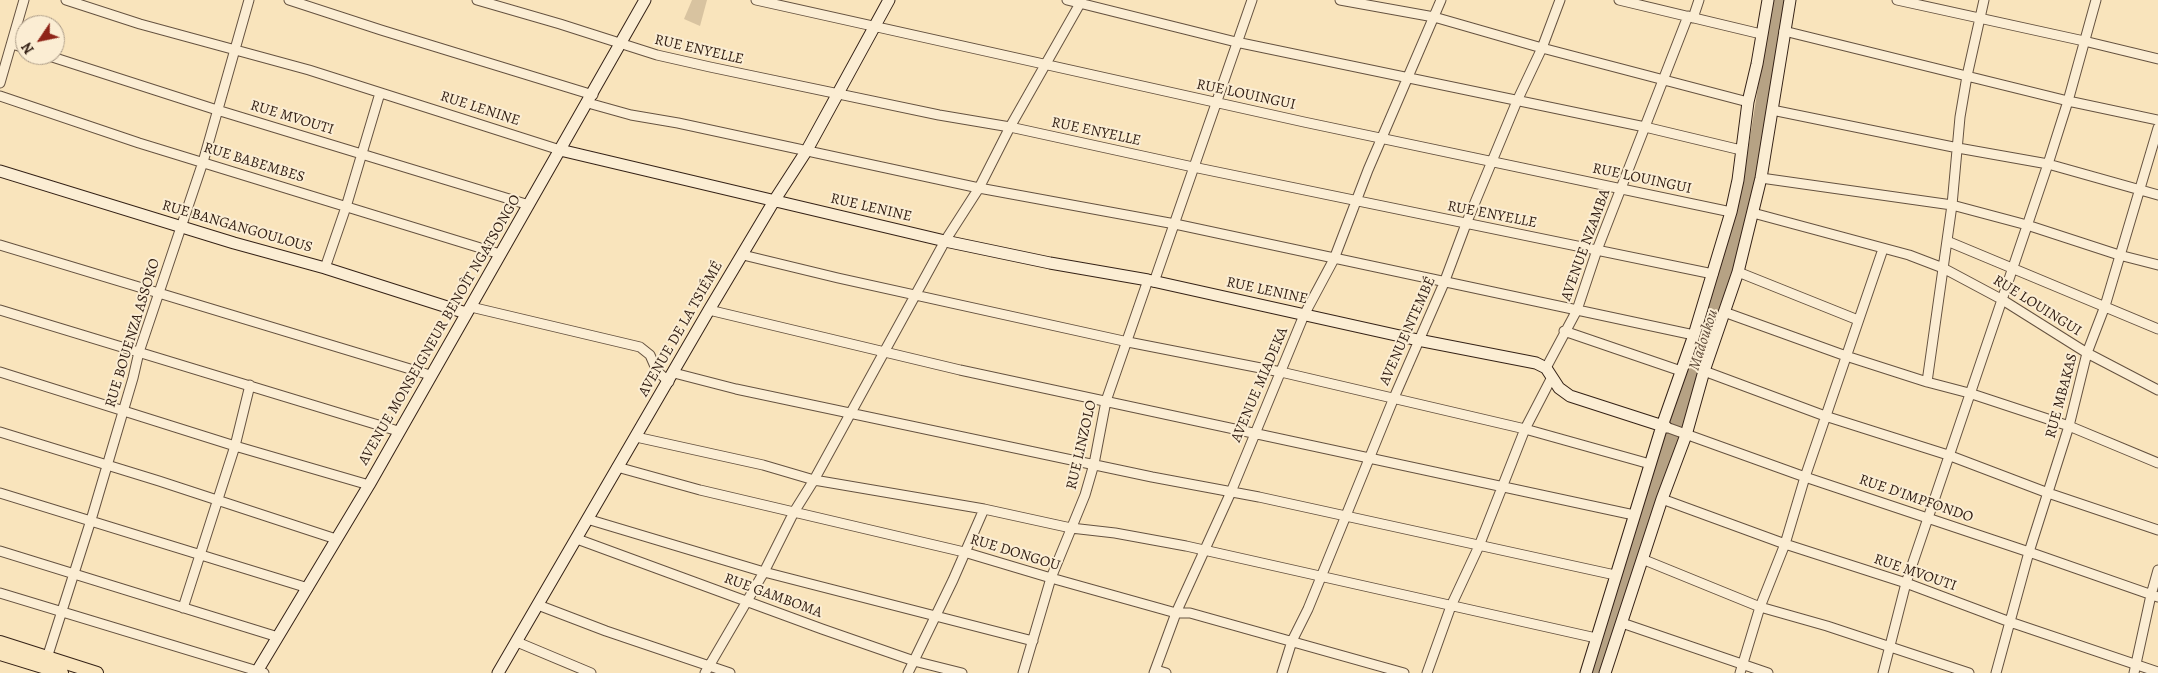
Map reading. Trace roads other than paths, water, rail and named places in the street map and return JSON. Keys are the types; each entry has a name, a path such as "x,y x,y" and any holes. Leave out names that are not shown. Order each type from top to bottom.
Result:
{"main road":[{"path":"0,642 44,666 97,673"},
{"path":"0,654 62,673"}],"street":[{"path":"0,83 24,0"},
{"name":"RUE LENINE","path":"66,0 140,24 309,70 560,150 774,201 1050,263 1151,281 1418,340 1536,363 1549,372 1559,388 1570,396 1664,427"},
{"name":"RUE BOUENZA ASSOKO","path":"44,666 72,574 91,520 139,352 203,162 249,0"},
{"path":"289,0 590,99 631,115 807,150 980,188 1175,224 1694,335"},
{"name":"RUE ENYELLE","path":"477,0 657,55 836,94 1010,127 1193,167 1713,274"},
{"name":"AVENUE MONSEIGNEUR BENOÎT NGATSONGO","path":"259,672 369,485 398,431 590,99 645,0"},
{"name":"RUE LOUINGUI","path":"756,0 1216,103 1493,160 1731,212"},
{"name":"AVENUE DE LA TSIÉMÉ","path":"498,673 709,310 774,201 807,150 889,0"},
{"path":"1067,0 1236,42 1645,127 1741,150"},
{"name":"RUE LINZOLO","path":"1023,673 1050,578 1085,495 1094,464 1106,401 1151,281 1175,224 1193,167 1252,0"},
{"path":"1340,0 1434,17 1542,48 1748,102"},
{"name":"AVENUE MIADEKA","path":"1155,671 1176,613 1231,492 1254,432 1304,315 1334,259 1406,78 1441,0"},
{"name":"AVENUE NTEMBÉ","path":"1282,673 1292,641 1346,517 1418,340 1444,283 1466,224 1517,101 1542,48 1560,0"},
{"path":"1619,0 1761,34"},
{"name":"AVENUE NZAMBA","path":"1427,673 1451,606 1479,546 1564,331 1576,310 1662,80 1699,0"},
{"path":"1586,673 1650,464 1694,335 1731,212 1738,180 1748,102 1757,64 1768,0"},
{"path":"1606,673 1738,272 1761,178 1790,0"},
{"path":"1897,0 2084,41 2158,60"},
{"path":"1927,382 1952,205 1967,76 1984,0"},
{"path":"1882,673 1906,583 2048,164 2096,0"},
{"path":"707,670 764,572 794,512 814,480 945,240 980,188 1010,127 1081,2"},
{"path":"1784,30 2068,101 2158,120"},
{"name":"RUE MVOUTI","path":"65,61 217,110 529,205"},
{"path":"325,268 346,207 380,93"},
{"name":"RUE BABEMBES","path":"0,96 203,162 500,254"},
{"path":"1772,110 1958,148 2048,164 2158,195"},
{"name":"RUE MBAKAS","path":"1996,673 2029,552 2068,426 2087,353 2105,306 2158,128"},
{"name":"RUE BANGANGOULOUS","path":"0,170 182,227 468,310"},
{"path":"1761,178 1952,205 2027,225 2119,255 2158,265"},
{"name":"RUE LOUINGUI","path":"1753,214 1909,255 1943,268 2001,299 2087,353 2158,390"},
{"path":"1947,242 2158,329"},
{"path":"0,245 430,376"},
{"path":"1741,669 1760,607 1785,544 1825,416 1883,249"},
{"path":"742,255 1128,342 1281,372 1393,400 1525,429 1650,464"},
{"path":"1738,272 1858,320"},
{"path":"0,310 398,431"},
{"path":"468,310 640,347 650,355 657,371 671,377 1231,492 1616,575"},
{"path":"709,310 883,352 1634,516"},
{"path":"1724,312 1846,356 1927,382 1969,393 2068,426 2158,462"},
{"path":"1564,331 1681,371"},
{"path":"1704,371 1825,416 1948,455 2048,493 2158,530"},
{"path":"0,372 235,446 369,485"},
{"path":"183,608 235,446 250,385"},
{"name":"RUE D'IMPFONDO","path":"1664,427 2154,596"},
{"path":"0,432 336,539"},
{"path":"636,437 763,465 814,480 984,509 1071,528 1115,533 1596,638"},
{"name":"RUE DONGOU","path":"617,467 700,490 964,552 1176,613 1190,613 1404,673"},
{"path":"0,494 91,520 200,556 308,588"},
{"name":"RUE MVOUTI","path":"1662,499 1785,544 1906,583 2135,669 2158,672"},
{"path":"908,673 953,580 984,509"},
{"path":"588,519 764,572 1033,641"},
{"name":"RUE GAMBOMA","path":"577,539 746,602 914,661 962,673"},
{"path":"0,551 278,637"},
{"path":"1642,559 1760,607 1969,673"},
{"path":"2135,669 2154,596 2158,570"},
{"path":"0,593 61,610 259,672"},
{"path":"538,605 707,670 730,673"},
{"path":"1622,623 1741,669 1768,673"},
{"path":"517,642 591,673"},
{"path":"1155,671 1166,673"}],"waterway":[{"name":"Madoukou","path":"1598,673 1740,226 1755,157 1780,0"}]}
